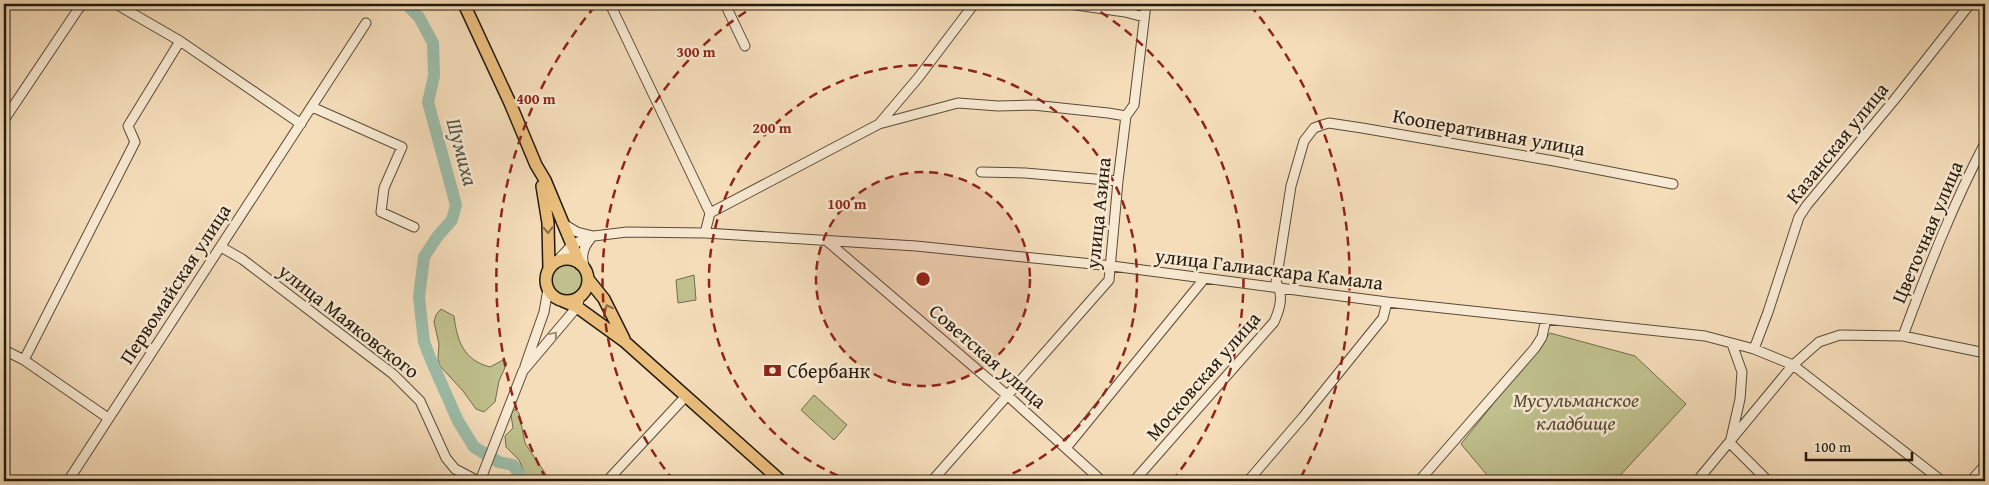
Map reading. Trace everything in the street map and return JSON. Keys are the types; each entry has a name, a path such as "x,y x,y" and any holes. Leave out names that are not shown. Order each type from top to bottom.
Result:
{"main road":[{"path":"464,4 536,165 546,180 562,223 584,271 587,286 578,302"},
{"path":"536,165 546,207 553,266"},
{"path":"624,341 604,299 584,271 568,259 553,266 546,276 548,289 554,297 578,302 780,481"}],"street":[{"path":"4,120 78,8 84,4"},
{"path":"116,4 180,41 301,124"},
{"path":"610,4 710,213 705,233"},
{"path":"725,4 745,46"},
{"path":"879,124 918,78 974,4"},
{"path":"1068,4 1125,12 1144,17"},
{"name":"улица Азина","path":"932,481 1109,280 1112,266 1118,180 1126,116 1134,105 1146,4"},
{"name":"Казанская улица","path":"1754,349 1768,312 1798,217 1806,204 1895,99 1970,4"},
{"name":"Первомайская улица","path":"70,480 108,418 366,23"},
{"path":"24,360 135,142 128,126 180,41"},
{"path":"710,213 879,124 958,103 998,106 1033,105 1126,116"},
{"path":"312,107 402,147 384,188 382,212 414,227"},
{"name":"Кооперативная улица","path":"1304,141 1314,128 1329,123 1545,159 1673,184"},
{"name":"Московская улица","path":"1134,481 1269,330 1278,312 1281,295 1280,287 1276,282 1283,235 1291,186 1304,141"},
{"name":"Цветочная улица","path":"1903,336 1951,219 1985,143"},
{"path":"981,172 1118,180"},
{"path":"562,223 577,232 594,236"},
{"name":"улица Галиаскара Камала","path":"553,266 573,244 594,236 627,232 705,233 916,246 1112,266 1387,302 1705,336 1754,349 1793,365 1942,481"},
{"path":"584,271 583,251 587,242 594,236"},
{"name":"Советская улица","path":"827,241 1008,396 1102,481"},
{"name":"улица Маяковского","path":"221,247 242,259 393,374 420,401 446,458 455,469 479,481"},
{"path":"1066,448 1204,279"},
{"path":"479,481 523,371 544,312 548,289"},
{"path":"523,371 578,302"},
{"path":"1248,481 1383,318 1387,302"},
{"path":"1419,481 1535,348 1542,337 1546,318"},
{"path":"1697,481 1793,365 1810,348 1830,337 1856,334 1903,336 1985,353"},
{"path":"1730,443 1740,399 1742,372 1732,344"},
{"path":"5,352 24,360 108,418"},
{"path":"607,481 686,396"},
{"path":"1730,443 1768,481"},
{"path":"1971,481 1985,465"}],"green space":[{"path":"566,264 572,265 577,269 581,274 581,286 577,291 572,295 566,296 560,295 555,291 551,286 550,280 551,274 555,269 560,265"},
{"path":"694,275 696,300 678,303 676,280"},
{"path":"441,309 454,316 457,333 463,348 473,359 490,367 503,360 507,363 499,381 495,402 484,412 476,409 463,391 440,366 438,359 439,344 434,322 436,315"},
{"name":"Мусульманское кладбище","path":"1550,333 1635,356 1686,404 1615,481 1492,481 1461,444"},
{"path":"814,395 847,425 834,440 801,410"},
{"path":"513,410 519,413 525,443 547,476 547,481 530,481 519,460 506,447 505,436 513,428 511,415"}],"waterway":[{"name":"Шумиха","path":"345,4 351,4"},
{"name":"Шумиха","path":"406,4 419,17 433,43 434,76 428,102 456,205 452,220 437,237 424,257 419,297 424,342 458,421 474,447 499,462 513,465 524,481"}],"place":[{"name":"Сбербанк","path":"773,371"}]}
